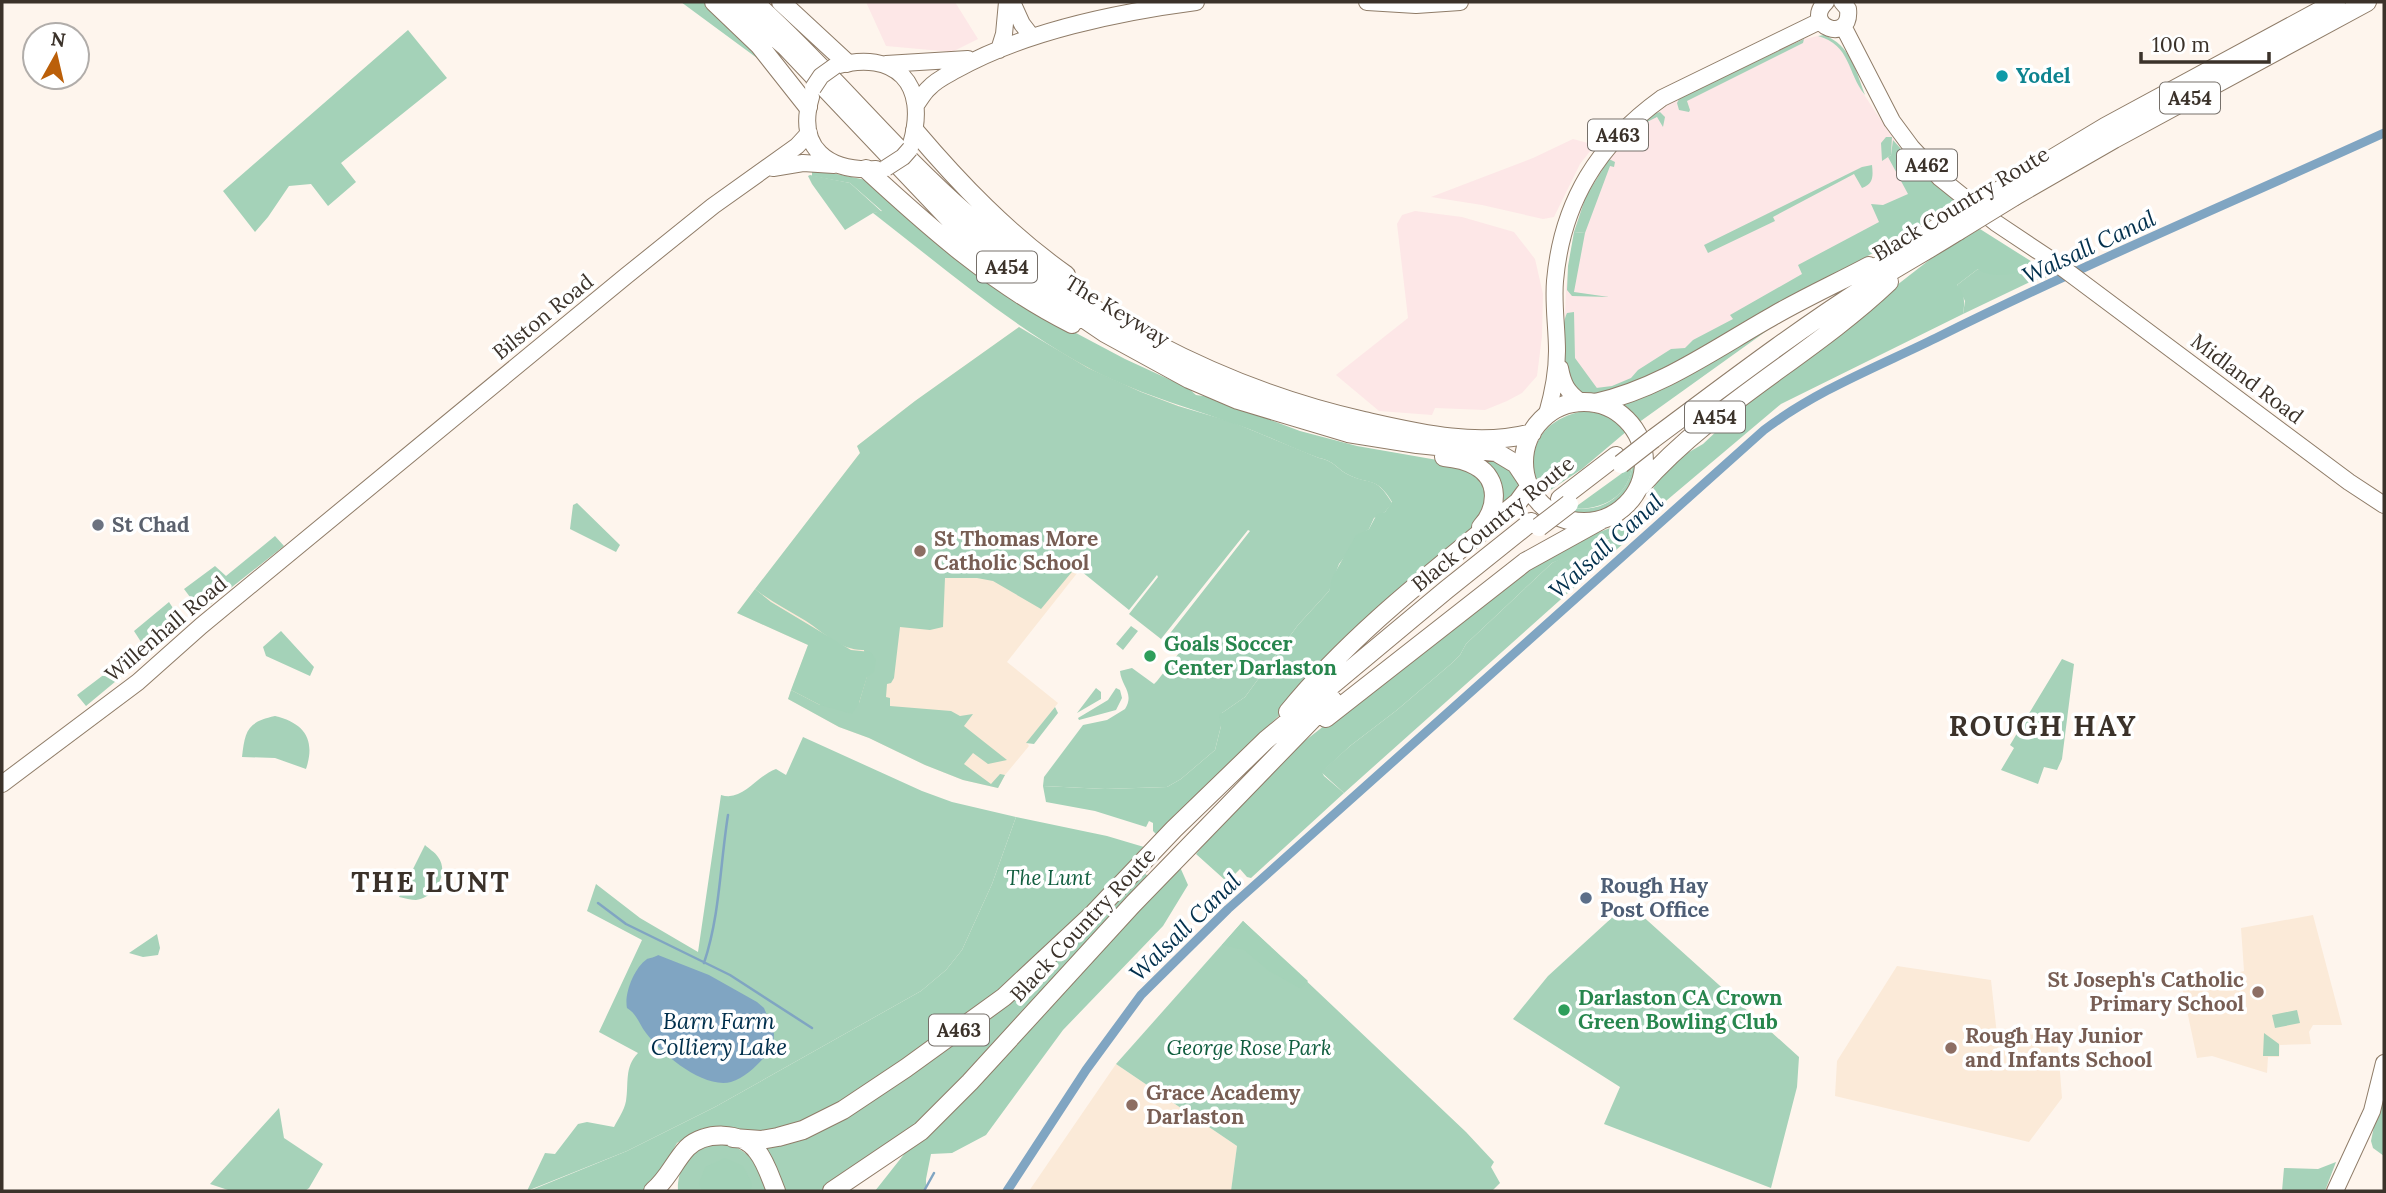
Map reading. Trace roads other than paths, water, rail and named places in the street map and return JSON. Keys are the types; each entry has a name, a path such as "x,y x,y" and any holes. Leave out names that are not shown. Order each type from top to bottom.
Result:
{"highway":[{"path":"714,2 760,45 808,107"},
{"name":"The Keyway","path":"734,2 786,47 922,192 987,253 1105,333 1173,372 1238,400 1348,433 1417,444 1496,452 1516,464 1528,483"},
{"name":"The Keyway","path":"754,2 797,40 920,170 1002,244 1108,316 1165,349 1228,377 1345,417 1441,435 1508,439 1531,433"},
{"path":"781,2 841,64"},
{"name":"Black Country Route","path":"832,1191 920,1131 970,1082 1190,844 1328,703 1564,501 1651,435 1868,286 1907,255 2010,192 2105,127 2336,2"},
{"name":"Black Country Route","path":"2010,192 2367,2"},
{"path":"915,131 946,169 1020,239 1103,302 1194,362"},
{"path":"866,169 937,234 981,268 1047,312 1173,372"},
{"name":"A454","path":"1588,403 1617,398 1683,368 1775,315 1907,255"},
{"name":"A454","path":"1639,489 1679,446 1852,313 1907,255"},
{"path":"1277,757 1525,562 1624,508 1639,489 1644,465 1640,439 1624,417 1611,408 1588,403 1562,406 1547,414 1531,433 1524,452 1528,483 1543,506 1557,516 1582,523 1601,520"},
{"path":"1348,433 1372,443 1401,450 1455,458 1480,469 1491,484 1494,503 1486,521 1462,548"},
{"path":"1266,740 1309,687 1367,629 1518,502 1528,483"},
{"name":"Black Country Route","path":"733,1138 761,1140 803,1130 843,1110 1004,997 1094,913 1174,828 1266,740 1446,590 1535,525"},
{"name":"A463","path":"653,1191 665,1180 689,1146 702,1138 720,1135 733,1138"},
{"path":"733,1138 757,1151 776,1191"},
{"path":"674,1191 675,1164"}],"main road":[{"path":"1009,2 1032,37"},
{"path":"999,50 1009,2"},
{"path":"916,105 929,88 976,59 1032,37 1144,10 1196,2"},
{"path":"1367,2 1416,5 1460,2"},
{"path":"1825,2 1818,13 1820,21 1830,29 1843,26"},
{"name":"A462","path":"1842,2 1849,15 1843,26"},
{"name":"A463","path":"1557,352 1555,282 1567,221 1589,171 1612,141 1639,114 1666,95 1820,21"},
{"name":"Midland Road","path":"1843,26 1892,121 1940,178 1986,215 2056,263 2349,482 2384,505"},
{"path":"883,64 902,73 910,84 916,105 915,131 910,149 903,158 886,168 839,166 813,146 809,133 808,107 813,88 821,76 841,64 976,59"},
{"name":"Bilston Road","path":"354,502 634,269 713,206 797,146 809,133"},
{"name":"Bilston Road","path":"764,171 790,163 839,166"},
{"path":"1557,352 1565,387 1570,394 1588,403"},
{"path":"1547,414 1555,381 1557,352"},
{"name":"Willenhall Road","path":"2,784 138,682 201,626 354,502"},
{"path":"2335,1191 2355,1153 2372,1111 2384,1063"}],"water":[{"name":"Barn Farm Colliery Lake","path":"658,955 709,975 764,1008 774,1034 773,1048 749,1072 731,1082 708,1080 673,1060 646,1033 636,1016 627,1008 626,1002 638,968 647,959"}],"waterway":[{"name":"Walsall Canal","path":"1007,1191 1086,1070 1141,995 1228,909 1764,430 1826,391 1991,311 2384,133"},
{"path":"704,963 717,908 728,815"},
{"path":"598,903 626,924 730,975 812,1028"},
{"path":"924,1191 934,1173"}],"place":[{"name":"Yodel","path":"2002,76"},
{"name":"St Chad","path":"98,525"},
{"name":"St Thomas More Catholic School","path":"920,551"},
{"name":"Goals Soccer Center Darlaston","path":"1150,656"},
{"name":"Rough Hay Post Office","path":"1586,898"},
{"name":"St Joseph's Catholic Primary School","path":"2258,992"},
{"name":"Darlaston CA Crown Green Bowling Club","path":"1564,1010"},
{"name":"Rough Hay Junior and Infants School","path":"1951,1048"},
{"name":"Grace Academy Darlaston","path":"1132,1105"}],"district":[{"name":"ROUGH HAY","path":"2043,726"},
{"name":"THE LUNT","path":"431,882"}],"park label":[{"name":"The Lunt","path":"1049,878"},
{"name":"George Rose Park","path":"1249,1048"}]}
